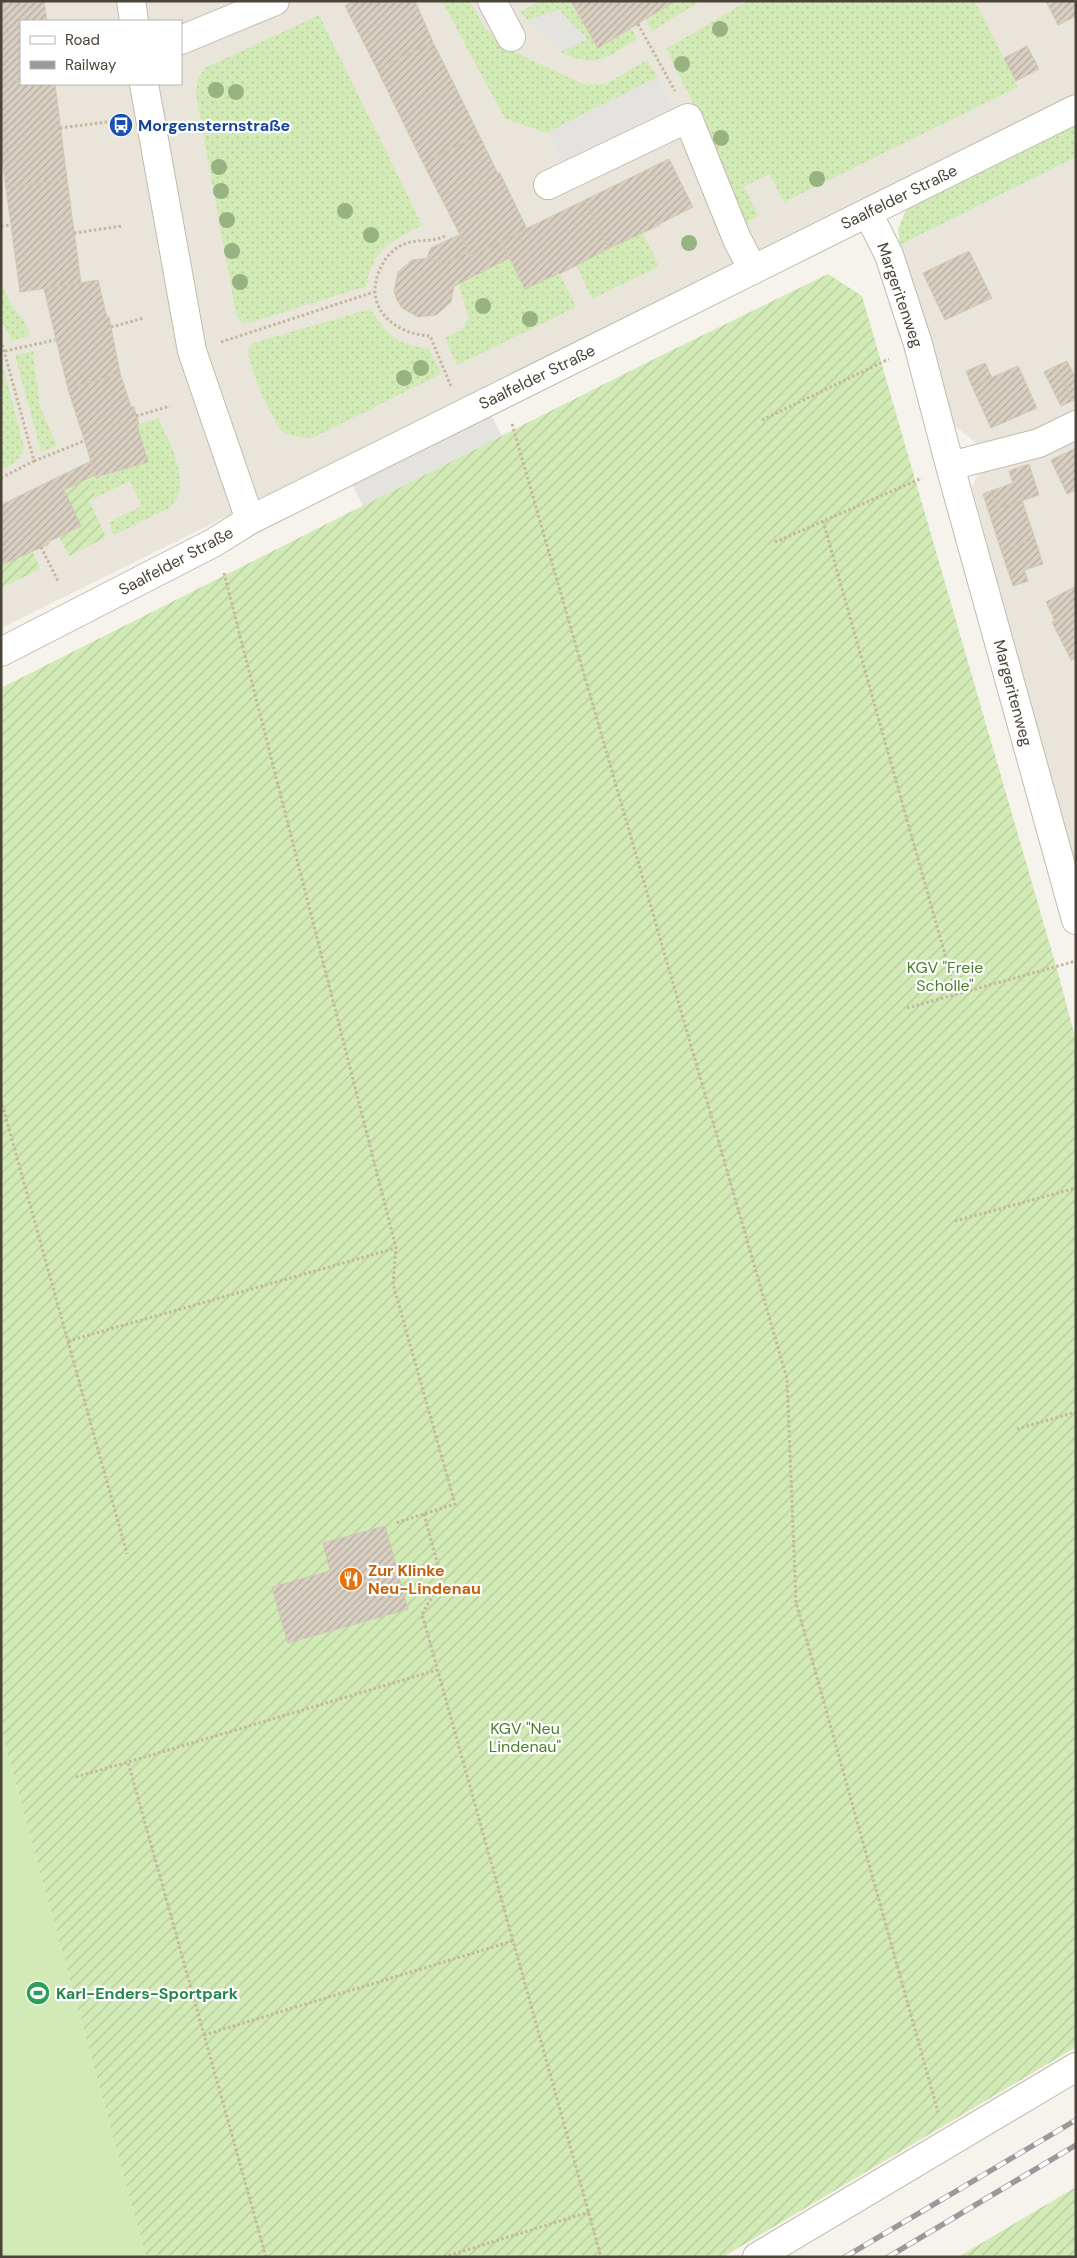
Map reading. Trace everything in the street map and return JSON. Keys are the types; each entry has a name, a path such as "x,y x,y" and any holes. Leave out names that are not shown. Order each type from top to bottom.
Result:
{"street":[{"path":"131,1 134,20"},
{"path":"182,40 275,1"},
{"path":"492,1 511,37"},
{"path":"144,85 192,351 250,520"},
{"name":"Saalfelder Straße","path":"1,652 213,544 250,520 1076,110"},
{"path":"548,186 688,118 737,239 752,270"},
{"name":"Margeritenweg","path":"868,213 889,255 916,335 950,466 1076,920"},
{"path":"950,466 1039,443 1076,425"},
{"path":"758,2257 1076,2067"}],"path":[{"path":"638,24 652,45 688,118"},
{"path":"60,128 107,122"},
{"path":"1,226 11,225"},
{"path":"74,233 122,226"},
{"path":"445,236 435,240 419,239 405,243 392,251 382,263 374,292 380,310 400,329 415,335 430,336 451,386"},
{"path":"192,351 374,292"},
{"path":"112,327 144,318"},
{"path":"1,340 34,461"},
{"path":"5,352 55,340"},
{"path":"762,420 898,354"},
{"path":"136,416 170,406"},
{"path":"516,435 787,1379 796,1602 946,2144"},
{"path":"1,478 34,461 84,441"},
{"path":"775,542 950,466"},
{"path":"823,521 956,994"},
{"path":"41,547 58,581"},
{"path":"225,575 396,1248 393,1284 455,1504 396,1523"},
{"path":"907,1008 1076,961"},
{"path":"1,1100 127,1554"},
{"path":"955,1221 1076,1188"},
{"path":"68,1341 396,1248"},
{"path":"1017,1429 1076,1412"},
{"path":"424,1514 442,1580 422,1614 601,2257"},
{"path":"76,1777 437,1670"},
{"path":"128,1762 266,2257"},
{"path":"204,2035 513,1941"},
{"path":"444,2257 589,2212"}],"shaded area":[{"path":"1,1 1076,1 1076,102 711,277 1,628"},
{"path":"559,10 587,39 560,52 528,20"},
{"path":"658,77 672,106 561,161 547,133"},
{"path":"1076,157 1076,875 972,487 981,469 1038,430 977,444 954,425 900,245"},
{"path":"490,413 502,436 363,506 351,482"}],"green space":[{"path":"442,1 469,1 485,28 497,41 514,52 583,84 606,84 647,60 658,77 547,133 505,119"},
{"path":"539,1 571,1 598,48 631,28 637,39 608,56 593,61 560,52 587,39 559,10 528,20 520,12"},
{"path":"675,1 701,1 652,31 646,19"},
{"path":"748,1 975,1 1018,87 784,202 769,174 744,187 758,215 746,224 699,115 666,49"},
{"path":"319,15 422,225 392,242 379,254 369,273 366,286 249,323 242,322 236,313 196,95 198,79 205,68"},
{"path":"1076,119 1076,157 900,245 898,229 907,207"},
{"path":"642,232 659,266 592,299 576,264"},
{"path":"509,258 525,289 559,273 576,307 457,365 445,338 462,329 469,318 458,283"},
{"name":"KGV \"Neu Lindenau\"","path":"828,274 862,296 1076,1040 1076,2047 723,2257 146,2257 1,1730 1,688 656,358"},
{"path":"1,286 4,286 8,300 24,321 30,336 12,341 1,321"},
{"path":"370,309 382,326 394,337 408,344 429,349 441,374 312,438 292,436 282,431 273,417 249,360 248,350 250,346 253,343"},
{"path":"33,351 40,407 57,446 41,452 15,355"},
{"path":"1,358 24,448 15,462 1,470"},
{"path":"159,418 178,464 180,488 169,508 114,535 109,522 142,506 130,481 97,497 87,479 95,475 96,477 148,462 137,425"},
{"path":"87,479 97,497 89,501 106,537 69,556 59,536 81,526 64,490"},
{"path":"32,550 40,569 1,588 1,565"},
{"name":"Karl-Enders-Sportpark","path":"1,1730 146,2257 1,2257"},
{"path":"1076,2187 1076,2257 958,2257"}],"building":[{"path":"1,1 44,1 47,20 20,20 20,80 1,83"},
{"path":"353,1 415,1 433,42 377,69 345,6"},
{"path":"571,1 675,1 598,48"},
{"path":"1046,1 1076,1 1076,16 1058,25"},
{"path":"433,42 479,135 423,163 377,69"},
{"path":"1027,46 1039,69 1016,81 1004,58"},
{"path":"20,80 20,85 55,85 67,179 6,188 1,151 1,83"},
{"path":"479,135 527,229 471,256 423,163"},
{"path":"669,159 693,207 660,225 609,248 585,200"},
{"path":"67,179 81,283 20,292 6,188"},
{"path":"585,200 609,248 560,274 525,289 501,241"},
{"path":"461,234 469,252 444,264 427,257 431,248"},
{"path":"501,241 509,258 454,286 451,302 436,315 418,317 402,308 397,300 394,291 398,272 412,260 431,258 444,264 469,252 471,256"},
{"path":"969,251 992,298 945,320 923,273"},
{"path":"98,280 107,318 109,317 120,373 68,389 44,289"},
{"path":"1067,361 1076,379 1076,399 1072,401 1056,366"},
{"path":"985,363 992,378 972,386 966,371"},
{"path":"1018,366 1037,408 991,428 972,386"},
{"path":"1056,366 1072,401 1061,406 1044,372"},
{"path":"120,373 131,407 134,407 139,424 137,425 148,462 96,477 68,389"},
{"path":"1076,448 1076,490 1067,494 1051,460"},
{"path":"91,461 95,475 64,490 81,526 48,542 49,544 1,565 1,505"},
{"path":"1029,464 1039,495 997,509 991,491 1013,483 1009,471"},
{"path":"991,491 997,509 1022,500 1035,539 1001,550 983,494"},
{"path":"1035,539 1043,564 1024,570 1028,581 1013,586 1001,550"},
{"path":"1076,586 1076,658 1071,660 1052,622 1055,621 1046,602"},
{"name":"Zur Klinke Neu-Lindenau","path":"385,1526 408,1609 288,1643 272,1587 330,1571 323,1543"}],"railway":[{"path":"845,2257 1076,2120"},
{"path":"888,2257 1076,2145"}],"place":[{"name":"Morgensternstraße","path":"121,125"},
{"name":"Zur Klinke Neu-Lindenau","path":"351,1579"},
{"name":"Karl-Enders-Sportpark","path":"38,1993"}],"park label":[{"name":"KGV \"Freie Scholle\"","path":"945,976"}]}
